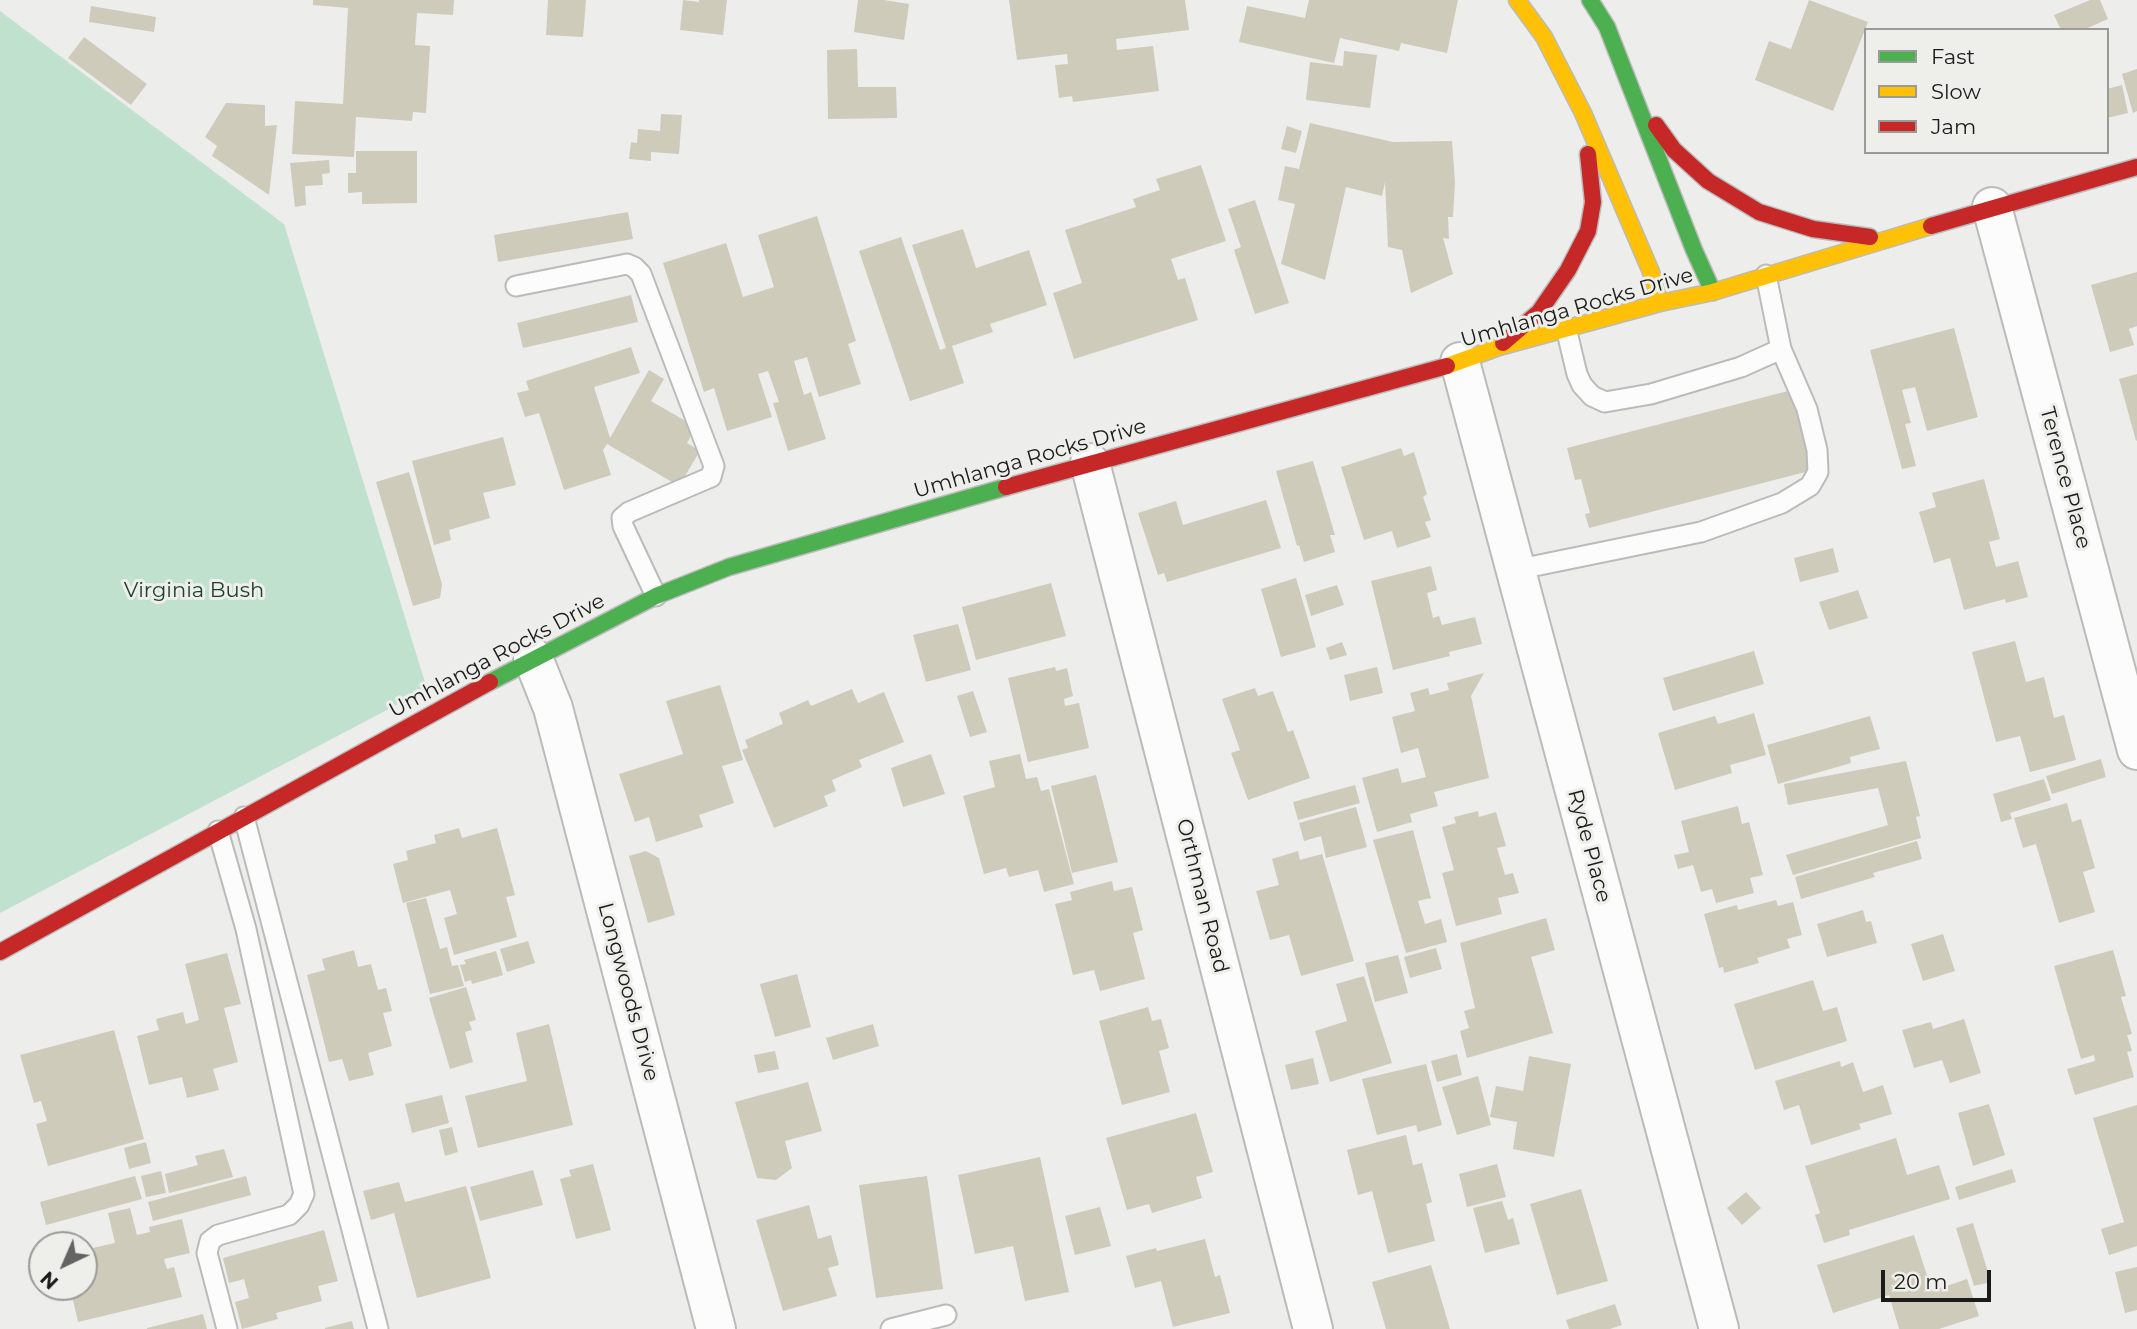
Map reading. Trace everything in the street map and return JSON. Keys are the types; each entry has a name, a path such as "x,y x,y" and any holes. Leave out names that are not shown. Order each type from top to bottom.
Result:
{"main road":[{"path":"1517,0 1567,69 1651,272 1660,303"},
{"path":"1590,0 1607,27 1611,52 1632,92 1693,250 1713,292"},
{"path":"1632,92 1674,150 1708,181 1759,212 1813,229 1882,239"},
{"path":"1499,347 1539,312 1568,270 1587,231 1593,202 1583,113"},
{"name":"Umhlanga Rocks Drive","path":"0,952 533,658 656,596 729,567 1090,463 1460,362 1499,347 1566,328 1713,292 1882,239 2137,167"}],"street":[{"name":"Terence Place","path":"1993,207 2137,750"},
{"name":"Ryde Place","path":"1460,362 1719,1329"},
{"name":"Orthman Road","path":"1090,463 1313,1329"},
{"name":"Longwoods Drive","path":"533,658 553,708 716,1329"}],"lane":[{"path":"516,286 626,264 634,267 640,274 714,466 711,477 629,512 622,518 622,526 656,596"},
{"path":"1516,570 1701,532 1782,503 1810,486 1818,472 1817,450 1807,409 1781,349 1766,275"},
{"path":"1566,328 1582,385 1592,396 1605,402 1651,394 1741,367 1781,349"},
{"path":"244,817 378,1329"},
{"path":"218,831 246,929 304,1194 299,1205 289,1215 218,1235 210,1241 207,1252 227,1329"},
{"path":"891,1329 946,1315"}],"green space":[{"name":"Virginia Bush","path":"0,11 284,224 427,689 0,913"}],"building":[{"path":"313,0 454,0 453,15 417,13 415,45 430,46 426,113 413,112 412,121 356,117 354,157 292,154 295,101 343,104 348,8 313,5"},
{"path":"548,0 586,0 583,37 546,35"},
{"path":"683,0 727,0 723,35 680,30"},
{"path":"858,0 909,4 904,40 854,32"},
{"path":"1009,0 1185,0 1189,30 1116,39 1117,50 1153,46 1159,91 1073,102 1072,96 1059,98 1055,65 1068,64 1067,54 1017,60"},
{"path":"1309,0 1458,0 1447,53 1401,43 1399,51 1340,38 1334,63 1239,42 1247,6 1305,18"},
{"path":"1809,0 1868,22 1833,111 1755,80 1769,41 1791,49"},
{"path":"2090,0 2100,0 2108,19 2088,28 2060,28 2054,15"},
{"path":"91,6 156,17 154,32 89,22"},
{"path":"84,37 147,84 131,105 68,58"},
{"path":"857,49 858,87 896,87 897,118 828,119 827,50"},
{"path":"1344,51 1377,55 1370,108 1306,100 1310,62 1343,66"},
{"path":"2137,69 2137,111 2133,113 2122,74"},
{"path":"2122,85 2128,113 2109,118 2109,88"},
{"path":"226,103 265,105 265,126 277,125 269,195 212,156 217,146 205,137"},
{"path":"661,114 682,115 679,154 651,152 651,161 629,159 631,142 637,143 638,129 660,131"},
{"path":"1310,123 1393,142 1452,141 1455,182 1453,217 1448,217 1449,239 1443,238 1453,274 1411,293 1402,250 1388,247 1385,182 1382,196 1346,187 1325,280 1281,264 1295,204 1278,200 1285,166 1299,169"},
{"path":"1287,126 1302,131 1296,153 1281,149"},
{"path":"356,151 417,151 417,203 362,204 362,192 348,193 348,173 356,173"},
{"path":"329,160 330,173 322,174 323,185 305,186 306,205 295,207 290,163"},
{"path":"1201,165 1226,241 1171,259 1178,280 1185,278 1198,320 1074,359 1053,293 1082,283 1065,230 1136,207 1133,199 1160,190 1156,179"},
{"path":"1255,200 1289,303 1255,314 1234,250 1241,247 1228,209"},
{"path":"628,212 633,239 498,262 494,235"},
{"path":"817,216 856,341 848,344 861,384 819,397 807,357 794,361 804,395 811,392 826,439 788,451 773,403 779,402 768,371 758,374 772,417 727,431 714,388 704,392 663,263 726,243 743,297 774,287 758,235"},
{"path":"963,229 976,268 1029,250 1047,305 990,324 993,332 952,346 964,383 910,401 859,251 901,237 940,350 946,348 912,245"},
{"path":"2137,272 2137,326 2129,329 2134,345 2110,352 2091,285"},
{"path":"631,295 638,322 523,348 517,323"},
{"path":"1954,328 1978,417 1927,431 1915,387 1902,390 1911,423 1905,424 1916,466 1902,469 1870,350"},
{"path":"631,347 640,373 594,387 610,438 649,370 664,379 651,401 696,427 687,443 700,451 679,486 607,444 603,450 611,475 564,490 539,413 525,417 517,393 529,390 526,381"},
{"path":"2137,374 2137,440 2136,441 2119,379"},
{"path":"1792,390 1813,470 1589,528 1585,514 1590,513 1581,479 1575,480 1567,448"},
{"path":"503,437 516,485 483,493 490,518 449,530 451,540 434,545 412,461"},
{"path":"1401,448 1404,456 1414,452 1427,494 1423,497 1431,520 1425,522 1431,537 1397,548 1392,531 1364,540 1341,467"},
{"path":"1313,461 1335,535 1330,535 1335,552 1304,562 1276,471"},
{"path":"409,472 442,584 440,598 413,606 376,482"},
{"path":"1984,479 2000,539 1989,542 1996,567 2018,561 2028,597 2006,603 2005,599 1964,610 1950,558 1934,563 1919,512 1936,507 1932,493"},
{"path":"1266,500 1281,548 1167,582 1164,573 1158,575 1138,513 1176,501 1183,525"},
{"path":"1833,548 1839,572 1800,582 1794,558"},
{"path":"1431,566 1437,590 1427,593 1433,618 1439,616 1442,625 1475,617 1482,644 1449,652 1450,656 1393,670 1371,581"},
{"path":"1296,578 1316,647 1281,657 1261,589"},
{"path":"1051,583 1066,636 976,660 962,607"},
{"path":"1337,585 1344,605 1311,616 1305,595"},
{"path":"1858,590 1868,618 1829,630 1819,602"},
{"path":"958,624 971,670 926,682 913,635"},
{"path":"2015,641 2026,682 2044,677 2054,718 2064,715 2076,760 2030,772 2020,736 1996,742 1972,652"},
{"path":"1342,642 1347,655 1330,660 1326,648"},
{"path":"1754,651 1764,684 1673,711 1663,678"},
{"path":"1055,667 1056,671 1067,668 1073,696 1064,699 1065,706 1079,703 1089,748 1028,762 1008,678"},
{"path":"1377,667 1383,693 1350,701 1344,675"},
{"path":"1484,673 1471,696 1489,778 1434,792 1438,806 1410,814 1412,822 1377,832 1362,778 1398,768 1402,783 1426,777 1418,748 1401,753 1392,717 1415,711 1410,693 1428,688 1430,695 1449,690 1447,683"},
{"path":"720,685 743,760 722,766 734,803 699,815 703,827 656,842 649,817 635,822 619,774 683,754 666,701"},
{"path":"1255,688 1258,696 1273,691 1288,732 1293,730 1310,778 1248,800 1231,753 1240,750 1222,699"},
{"path":"852,689 858,703 884,692 904,742 859,760 862,767 832,780 836,791 824,796 828,806 774,828 742,750 748,748 745,740 783,724 779,713 808,700 811,706"},
{"path":"973,691 987,732 970,737 957,696"},
{"path":"1754,713 1766,755 1730,765 1732,773 1675,790 1658,733 1715,716 1718,724"},
{"path":"1870,716 1880,749 1850,757 1851,763 1778,784 1767,745"},
{"path":"931,754 945,794 903,807 891,768"},
{"path":"1020,754 1026,779 1037,777 1041,791 1049,789 1074,884 1044,892 1038,870 1009,877 1006,868 984,874 963,796 995,787 989,761"},
{"path":"2101,759 2106,777 2052,794 2046,776"},
{"path":"1906,761 1920,816 1916,817 1921,838 1793,875 1786,855 1888,825 1878,788 1788,805 1784,784"},
{"path":"1096,775 1118,862 1072,873 1051,786"},
{"path":"2044,779 2051,800 2010,813 2012,819 2001,822 1993,794"},
{"path":"1355,785 1360,803 1298,820 1293,802"},
{"path":"2067,803 2072,822 2081,819 2095,868 2083,872 2095,912 2059,923 2036,844 2023,848 2014,818"},
{"path":"1738,806 1742,824 1749,822 1763,875 1750,878 1754,893 1716,903 1712,889 1701,892 1693,865 1678,869 1674,855 1689,852 1681,821"},
{"path":"1356,807 1367,847 1326,858 1321,836 1304,841 1299,823"},
{"path":"1478,811 1479,817 1496,812 1506,846 1497,848 1505,875 1513,873 1519,893 1498,898 1502,914 1456,926 1442,873 1454,870 1442,827 1456,823 1454,817"},
{"path":"459,828 462,838 497,828 515,895 506,897 517,937 454,955 444,918 457,914 450,890 403,903 393,864 408,860 406,851 436,843 434,835"},
{"path":"1413,830 1431,898 1418,901 1425,924 1441,919 1447,942 1406,953 1373,840"},
{"path":"1917,841 1922,859 1873,873 1875,877 1801,899 1795,877"},
{"path":"646,851 659,858 675,915 648,923 629,856"},
{"path":"1298,851 1300,860 1322,854 1354,961 1301,976 1289,935 1270,940 1256,891 1279,885 1272,859"},
{"path":"1112,881 1114,891 1132,887 1143,930 1133,933 1145,979 1100,991 1094,970 1073,975 1055,904 1072,900 1070,892"},
{"path":"426,898 440,949 447,947 452,966 458,965 464,986 430,994 406,903"},
{"path":"1776,900 1778,906 1793,902 1802,935 1787,939 1790,948 1757,958 1759,963 1724,973 1723,967 1719,968 1704,914 1737,905 1738,910"},
{"path":"1863,910 1866,922 1871,921 1877,943 1827,957 1817,924"},
{"path":"1546,918 1555,950 1531,957 1553,1033 1467,1058 1460,1031 1469,1028 1464,1011 1475,1008 1460,943"},
{"path":"1943,934 1955,971 1923,981 1911,944"},
{"path":"528,941 535,963 507,972 500,949"},
{"path":"1436,948 1442,969 1410,978 1404,957"},
{"path":"354,950 358,967 371,964 378,990 386,988 392,1011 383,1013 392,1046 368,1053 374,1075 349,1081 342,1059 329,1062 307,975 325,970 322,959"},
{"path":"2113,950 2126,996 2121,997 2132,1034 2127,1035 2132,1051 2127,1052 2134,1077 2075,1095 2067,1069 2095,1061 2094,1055 2081,1059 2054,966"},
{"path":"496,951 503,975 472,984 471,980 465,982 460,965 466,964 464,960"},
{"path":"227,953 241,1004 224,1008 238,1062 213,1069 219,1090 187,1098 182,1077 149,1085 137,1036 159,1030 156,1019 183,1012 186,1024 199,1020 185,964"},
{"path":"1398,955 1408,993 1375,1002 1365,963"},
{"path":"797,974 811,1027 775,1037 760,984"},
{"path":"1364,976 1392,1063 1330,1082 1315,1031 1347,1021 1336,984"},
{"path":"1813,980 1823,1011 1837,1007 1847,1041 1755,1070 1734,1004"},
{"path":"466,987 476,1020 469,1022 472,1030 465,1032 473,1062 450,1069 429,998"},
{"path":"1148,1007 1152,1021 1161,1019 1169,1048 1159,1051 1170,1092 1122,1105 1099,1021"},
{"path":"1964,1019 1981,1073 1950,1083 1942,1060 1914,1068 1902,1030 1931,1022 1933,1029"},
{"path":"549,1024 573,1125 478,1148 465,1096 527,1081 516,1033"},
{"path":"873,1024 879,1046 833,1060 826,1038"},
{"path":"114,1030 144,1139 48,1166 36,1124 47,1121 41,1101 34,1103 20,1055"},
{"path":"775,1051 779,1069 758,1073 754,1055"},
{"path":"1457,1054 1462,1075 1437,1082 1431,1061"},
{"path":"1529,1056 1571,1064 1554,1157 1513,1149 1517,1122 1490,1117 1496,1086 1523,1091"},
{"path":"1313,1058 1319,1084 1291,1090 1285,1065"},
{"path":"1840,1061 1841,1067 1853,1062 1863,1092 1883,1085 1892,1114 1859,1124 1861,1129 1811,1145 1799,1105 1784,1110 1775,1081"},
{"path":"1426,1064 1442,1125 1418,1132 1416,1125 1377,1135 1362,1079"},
{"path":"1478,1076 1491,1125 1457,1135 1442,1087"},
{"path":"808,1082 822,1131 785,1141 792,1168 776,1180 757,1178 735,1102"},
{"path":"442,1095 449,1123 412,1133 405,1104"},
{"path":"1989,1104 2005,1155 1973,1166 1958,1113"},
{"path":"2137,1105 2137,1246 2109,1255 2101,1229 2124,1222 2093,1118"},
{"path":"1196,1113 1213,1172 1196,1177 1202,1198 1152,1213 1149,1204 1127,1210 1106,1138"},
{"path":"452,1127 458,1152 445,1156 439,1130"},
{"path":"1406,1135 1413,1165 1422,1163 1432,1202 1426,1204 1435,1241 1388,1253 1372,1191 1358,1195 1347,1150"},
{"path":"1896,1138 1907,1175 1939,1165 1950,1199 1849,1230 1850,1235 1824,1243 1815,1215 1820,1213 1805,1166"},
{"path":"146,1142 151,1163 129,1169 124,1148"},
{"path":"224,1149 233,1177 169,1193 165,1174 198,1165 195,1156"},
{"path":"1040,1157 1069,1292 1025,1301 1013,1246 975,1254 958,1175"},
{"path":"593,1164 611,1230 576,1239 560,1179 571,1176 569,1170"},
{"path":"1497,1164 1506,1197 1467,1207 1459,1174"},
{"path":"2012,1169 2016,1182 1959,1200 1955,1187"},
{"path":"533,1170 543,1205 480,1221 470,1187"},
{"path":"161,1171 166,1193 146,1197 141,1176"},
{"path":"135,1176 142,1199 46,1225 40,1202"},
{"path":"246,1176 251,1195 153,1221 148,1202"},
{"path":"927,1176 943,1289 876,1298 859,1185"},
{"path":"399,1182 405,1202 466,1186 491,1278 417,1298 394,1213 371,1220 363,1191"},
{"path":"1581,1189 1608,1281 1557,1295 1530,1204"},
{"path":"1746,1192 1761,1208 1742,1225 1727,1208"},
{"path":"1502,1201 1508,1220 1513,1218 1520,1244 1485,1253 1473,1208"},
{"path":"809,1205 818,1239 831,1235 839,1265 828,1268 837,1296 783,1311 756,1220"},
{"path":"1100,1207 1111,1246 1075,1255 1065,1216"},
{"path":"130,1208 137,1235 150,1232 149,1227 182,1219 190,1253 164,1259 167,1269 174,1267 182,1297 78,1322 73,1301 98,1301 98,1247 115,1243 108,1213"},
{"path":"1973,1223 1991,1282 1974,1286 1956,1228"},
{"path":"324,1230 338,1281 318,1286 322,1301 276,1313 278,1319 242,1329 235,1302 249,1298 244,1279 229,1283 223,1258"},
{"path":"1914,1235 1932,1291 1967,1279 1979,1316 1939,1329 1899,1329 1889,1295 1833,1313 1817,1265"},
{"path":"1205,1239 1215,1277 1220,1275 1230,1313 1173,1327 1161,1281 1135,1288 1126,1256"},
{"path":"1431,1265 1450,1329 1386,1329 1372,1282"},
{"path":"2137,1267 2137,1310 2125,1313 2115,1272"},
{"path":"1615,1304 1622,1325 1610,1329 1569,1329 1566,1320"},
{"path":"203,1314 207,1329 147,1329 147,1328"},
{"path":"352,1321 354,1329 325,1329 325,1328"}],"traffic: fast":[{"path":"1590,0 1607,27 1713,292"},
{"path":"490,682 656,596 729,567 1006,487"}],"traffic: slow":[{"path":"1517,0 1544,37 1583,113 1651,272 1660,303"},
{"path":"1447,366 1499,347 1660,303 1713,292 1931,226"}],"traffic: jam":[{"path":"1656,125 1674,150 1708,181 1759,212 1813,229 1870,237"},
{"path":"1503,343 1539,312 1568,270 1588,231 1593,202 1588,154"},
{"path":"1931,226 2137,167"},
{"path":"1006,487 1447,366"},
{"path":"0,952 490,682"}]}
